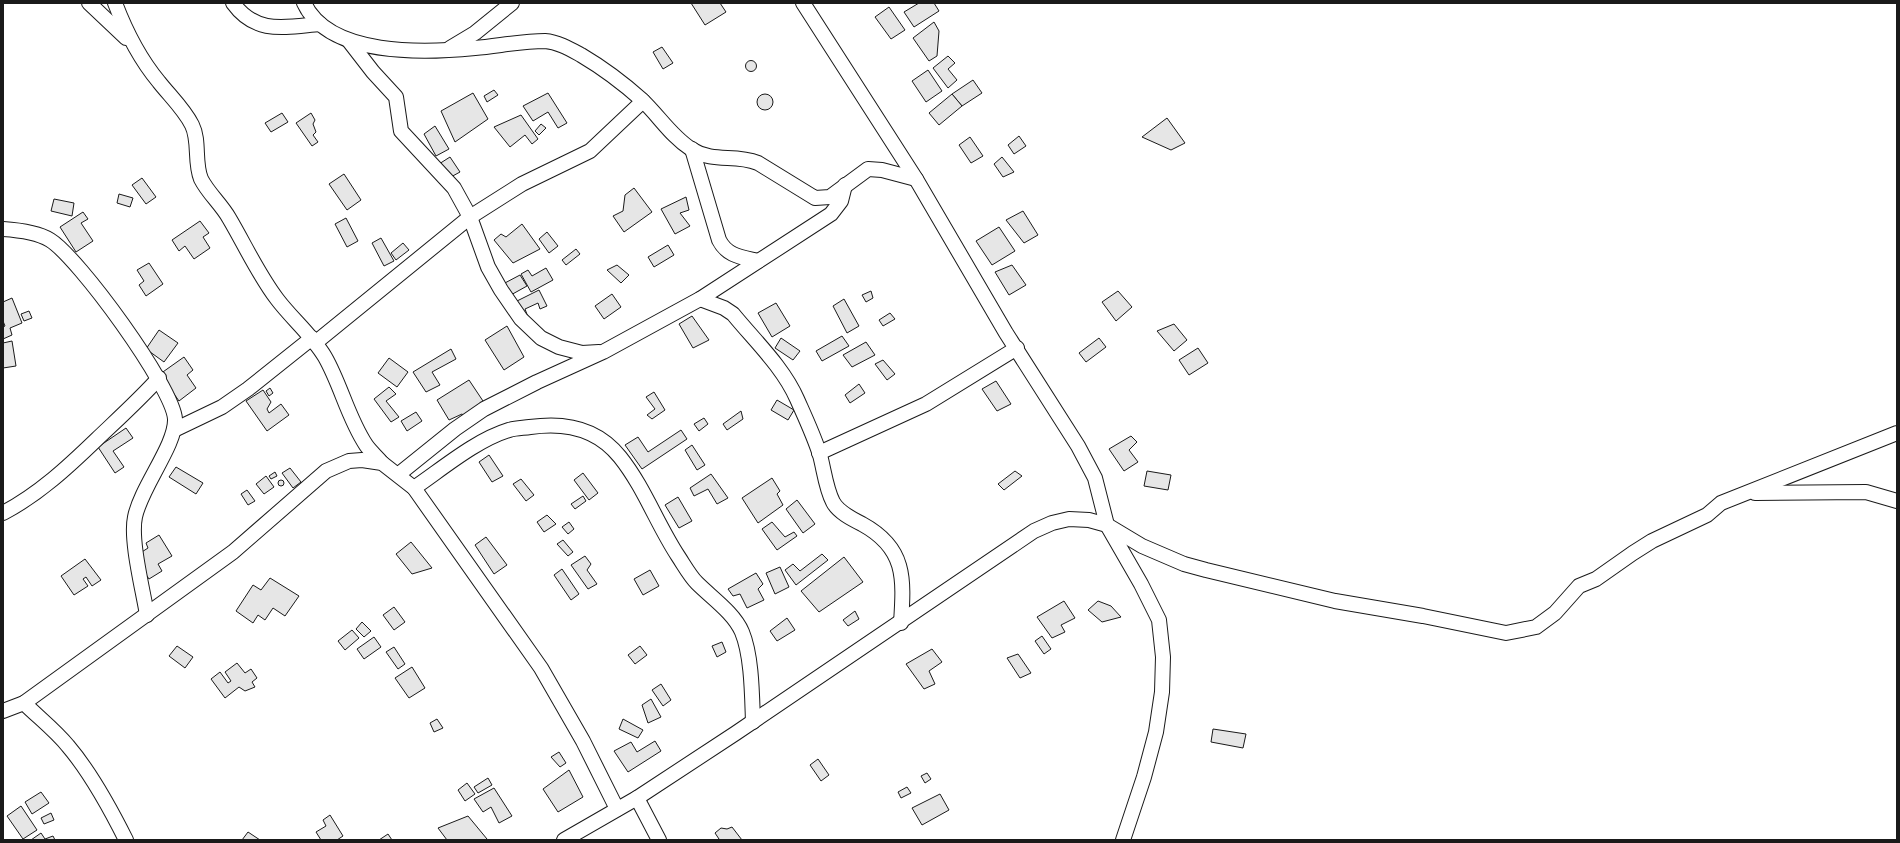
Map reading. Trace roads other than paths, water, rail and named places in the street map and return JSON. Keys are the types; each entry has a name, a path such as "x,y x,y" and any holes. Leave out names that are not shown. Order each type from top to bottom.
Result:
{"street":[{"path":"89,3 131,42"},
{"path":"115,3 131,42 158,82 183,111 192,126 199,171 204,184 228,217 257,270 276,298 293,320 313,341 325,358 367,446 382,463 399,474 414,488 541,668 583,741 617,808"},
{"path":"233,3 240,14 262,26 278,28 320,24"},
{"path":"304,3 309,14 331,32 349,41 378,47 412,50 474,49 545,41 568,48 602,68 643,101 672,133 692,149 712,158 741,157 748,159 758,163 815,198 830,197 863,171 873,168 916,179"},
{"path":"448,49 475,33 512,3"},
{"path":"803,3 916,179 1089,466 1096,483 1107,525 1141,584 1159,620 1163,658 1162,692 1156,732 1144,777 1123,840"},
{"path":"349,41 373,72 396,97 401,131 454,188 470,217 488,267 501,290 521,319 541,338 559,347 582,353 603,352"},
{"path":"174,430 222,407 248,389 313,341 470,217 522,184 590,151 643,101"},
{"path":"692,149 719,240 723,248 738,257 758,261"},
{"path":"399,474 455,429 484,409 537,382 603,352 700,299 832,214 841,201 845,186"},
{"path":"3,229 15,230 49,239 64,250 100,294 158,378 173,408 174,430 142,495 135,517 134,538 147,615"},
{"path":"700,299 724,308 733,314 779,369 789,382 797,398 819,453 830,493 836,506 839,510 877,532 892,547 898,563 902,581 901,623"},
{"path":"819,453 926,404 1017,348"},
{"path":"3,513 38,491 61,473 134,404 158,378"},
{"path":"414,488 488,439 510,430 548,425 573,426 592,433 620,456 643,492 677,554 696,582 718,603 742,632 748,654 752,690 753,722"},
{"path":"564,840 617,808 637,798 901,623 1034,531 1052,523 1069,519 1089,520 1107,525 1142,546 1184,564 1206,570 1335,601 1423,616 1506,633 1536,627 1555,613 1579,586 1596,579 1652,541 1708,515 1721,503 1897,433"},
{"path":"3,712 24,703 233,552 326,470 349,461 362,460 382,463"},
{"path":"1747,493 1866,492 1897,501"},
{"path":"24,703 68,746 99,791 126,840"},
{"path":"637,798 660,840"}]}
